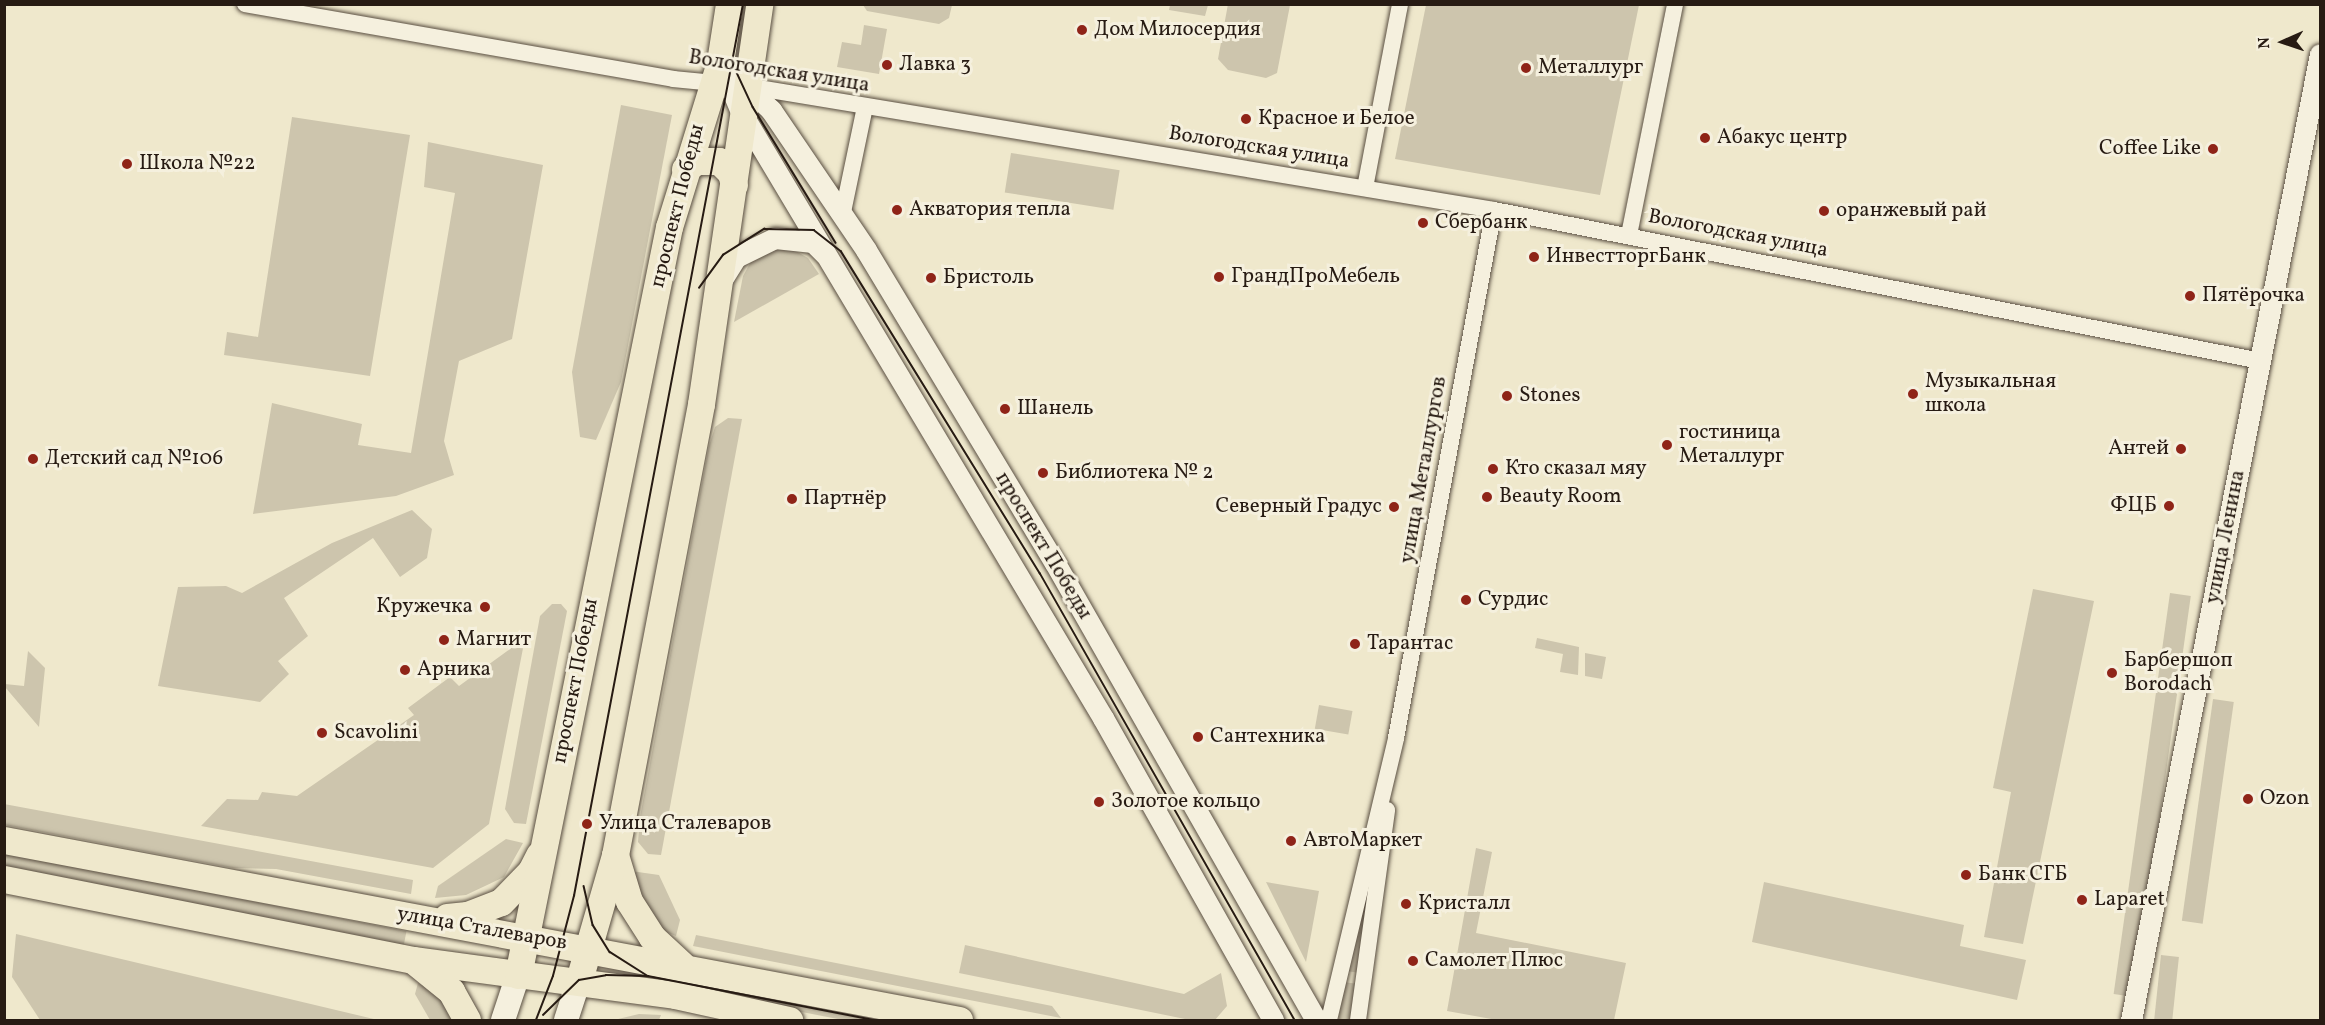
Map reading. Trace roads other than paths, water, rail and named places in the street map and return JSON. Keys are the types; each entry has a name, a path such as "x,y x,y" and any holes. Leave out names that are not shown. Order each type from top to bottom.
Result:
{"main road":[{"name":"проспект Победы","path":"566,1020 615,855 701,404 734,185 742,114 726,79 729,4"},
{"name":"проспект Победы","path":"503,1020 528,936 545,840 669,226 685,169 759,4"},
{"path":"685,169 697,161 718,161 730,172 734,185"},
{"name":"улица Сталеваров","path":"4,840 422,919 682,965 959,1020"},
{"path":"422,919 468,915 501,902 531,871 545,840"},
{"path":"615,855 629,901 652,937 682,965"},
{"name":"улица Сталеваров","path":"4,879 413,960 518,975 579,980 675,995 789,1020"},
{"path":"413,960 451,991 467,1020"}],"street":[{"name":"Вологодская улица","path":"245,4 726,79 865,107 1494,210 2261,361"},
{"path":"1365,188 1400,4"},
{"path":"1629,235 1675,4"},
{"name":"улица Ленина","path":"2131,1020 2320,54"},
{"name":"проспект Победы","path":"726,79 771,111 843,212 1054,563 1316,1020"},
{"path":"843,212 865,107"},
{"name":"проспект Победы","path":"742,114 837,267 1103,718 1273,1020"},
{"name":"улица Металлургов","path":"1358,1020 1396,738 1494,210"},
{"path":"717,286 736,257 775,238 813,242 837,267"},
{"name":"улица Металлургов","path":"1329,1020 1396,738"}],"tram line":[{"path":"536,1020 553,976 574,896 743,4"},
{"path":"733,64 753,107 836,243"},
{"path":"699,288 723,255 764,229 814,230 841,251 1040,573 1295,1020"},
{"path":"584,886 593,925 610,952 648,976"},
{"path":"543,1015 579,980 606,975 648,976 875,1020"}],"place":[{"name":"Дом Милосердия","path":"1082,30"},
{"name":"Лавка 3","path":"887,65"},
{"name":"Металлург","path":"1526,68"},
{"name":"Красное и Белое","path":"1246,119"},
{"name":"Абакус центр","path":"1705,138"},
{"name":"Coffee Like","path":"2213,149"},
{"name":"Школа №22","path":"127,164"},
{"name":"Акватория тепла","path":"897,210"},
{"name":"оранжевый рай","path":"1824,211"},
{"name":"Сбербанк","path":"1423,223"},
{"name":"ИнвестторгБанк","path":"1534,257"},
{"name":"ГрандПроМебель","path":"1219,277"},
{"name":"Бристоль","path":"931,278"},
{"name":"Пятёрочка","path":"2190,296"},
{"name":"Музыкальная школа","path":"1913,394"},
{"name":"Stones","path":"1507,396"},
{"name":"Шанель","path":"1005,409"},
{"name":"гостиница Металлург","path":"1667,445"},
{"name":"Антей","path":"2181,449"},
{"name":"Детский сад №106","path":"33,459"},
{"name":"Кто сказал мяу","path":"1493,469"},
{"name":"Библиотека № 2","path":"1043,473"},
{"name":"Beauty Room","path":"1487,497"},
{"name":"Партнёр","path":"792,499"},
{"name":"ФЦБ","path":"2169,506"},
{"name":"Северный Градус","path":"1394,507"},
{"name":"Сурдис","path":"1466,600"},
{"name":"Кружечка","path":"485,607"},
{"name":"Магнит","path":"444,640"},
{"name":"Тарантас","path":"1355,644"},
{"name":"Арника","path":"405,670"},
{"name":"Барбершоп Borodach","path":"2112,673"},
{"name":"Scavolini","path":"322,733"},
{"name":"Сантехника","path":"1198,737"},
{"name":"Ozon","path":"2248,799"},
{"name":"Золотое кольцо","path":"1099,802"},
{"name":"Улица Сталеваров","path":"587,824"},
{"name":"АвтоМаркет","path":"1291,841"},
{"name":"Банк СГБ","path":"1966,875"},
{"name":"Laparet","path":"2082,900"},
{"name":"Кристалл","path":"1406,904"},
{"name":"Самолет Плюс","path":"1413,961"}]}
